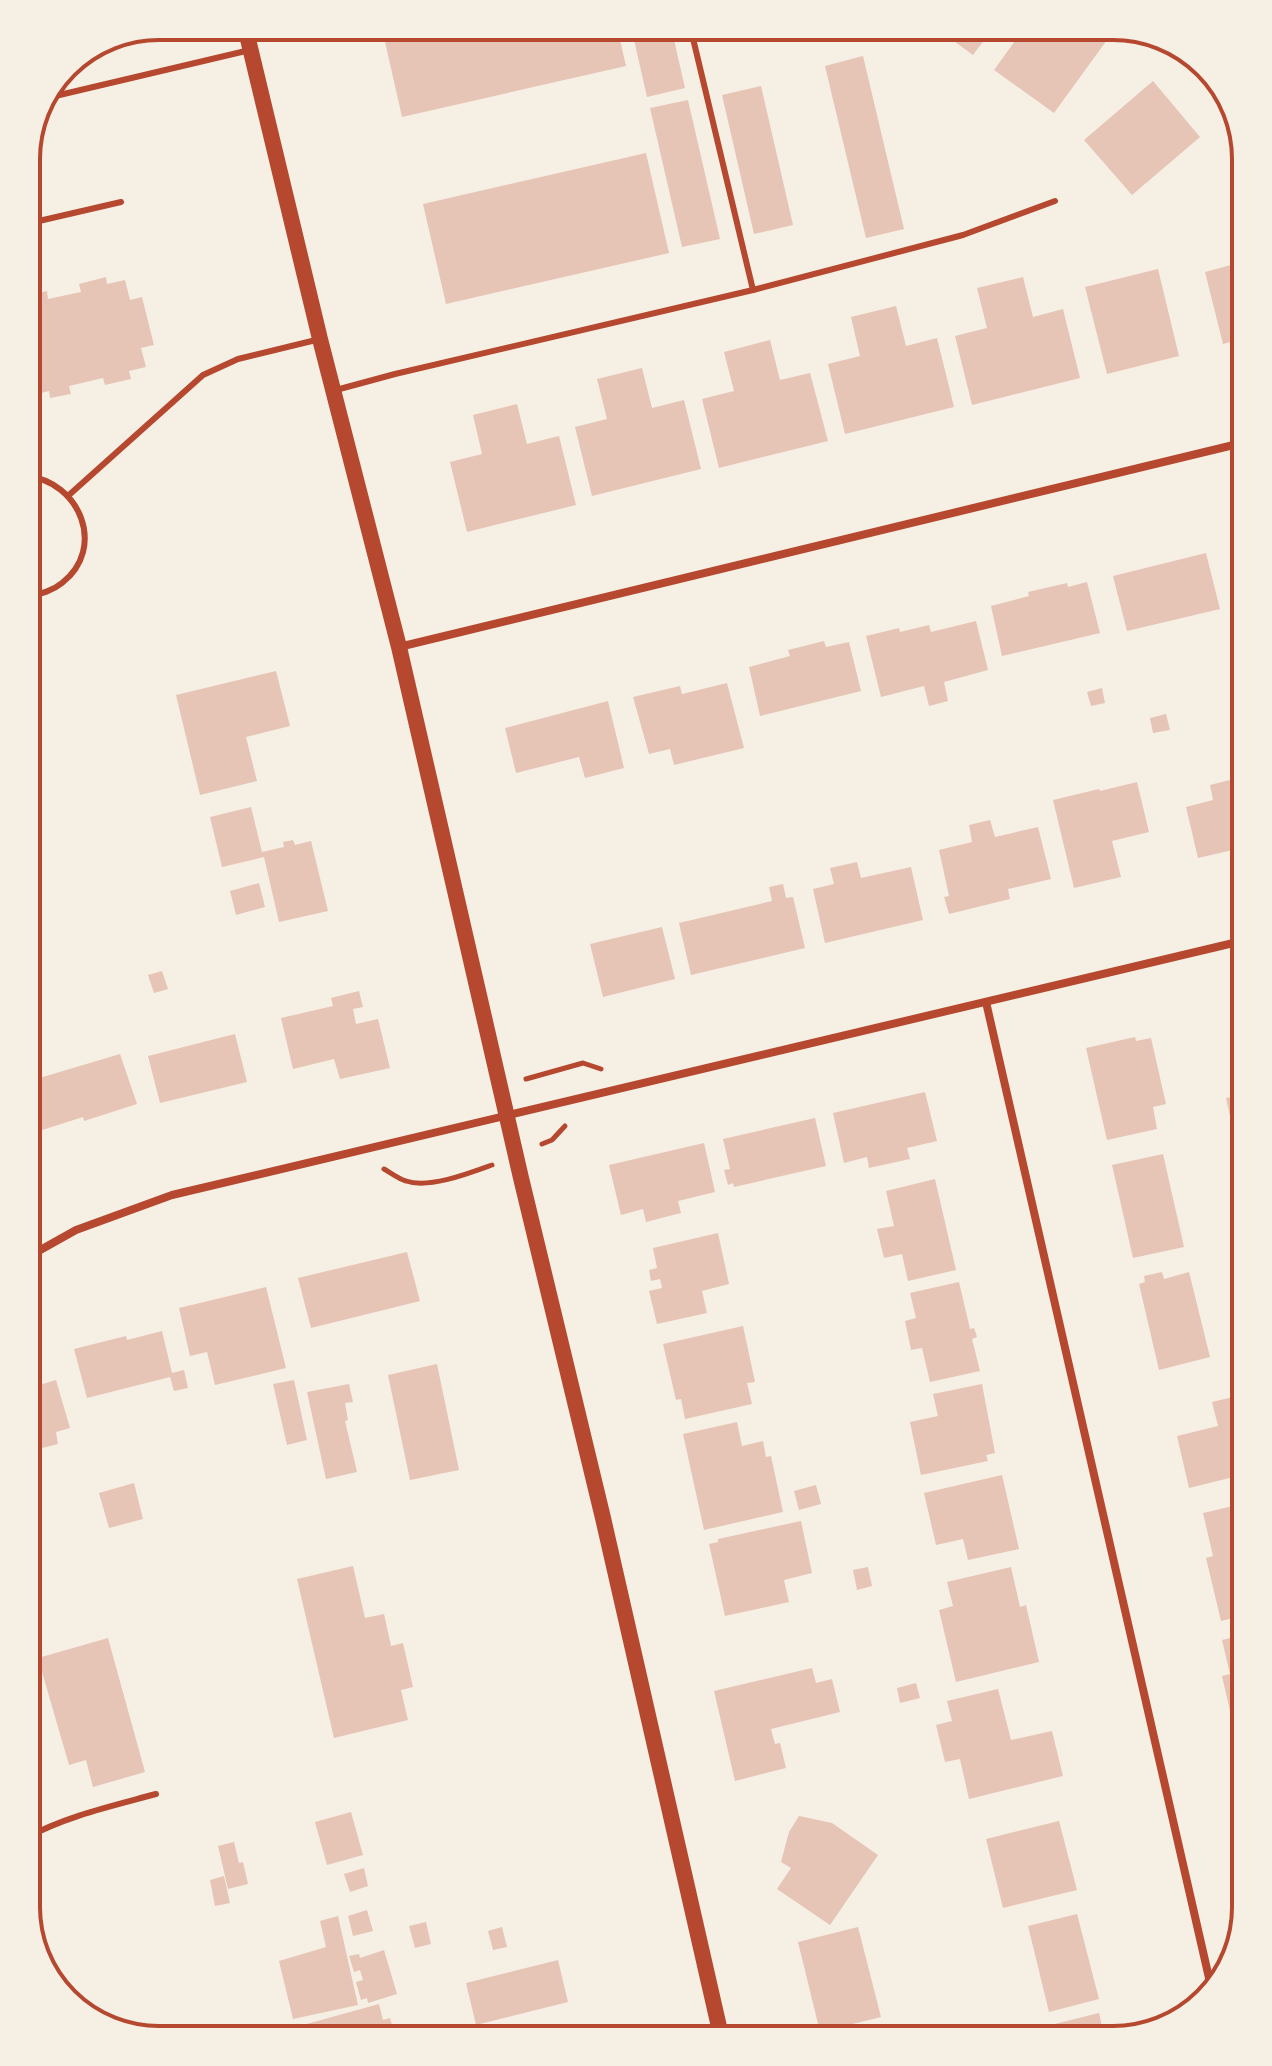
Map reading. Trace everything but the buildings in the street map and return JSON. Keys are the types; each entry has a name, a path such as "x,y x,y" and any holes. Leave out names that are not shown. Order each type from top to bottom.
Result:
{"main road":[{"path":"249,42 320,339 399,647 719,2026"}],"street":[{"path":"399,647 1232,445"},
{"path":"40,1250 76,1230 172,1195 1232,943"},
{"path":"986,1002 1209,1977"}],"lane":[{"path":"693,40 753,290"},
{"path":"60,95 249,42"},
{"path":"334,390 753,290 963,235 1055,201"},
{"path":"40,221 121,202"},
{"path":"69,495 203,375 238,359 320,339"},
{"path":"40,478 69,495 85,530 83,550 75,568 62,583 40,594"},
{"path":"40,1831 81,1815 156,1794"}],"path":[{"path":"539,1074 583,1063"},
{"path":"407,1182 423,1184 473,1172"}]}
